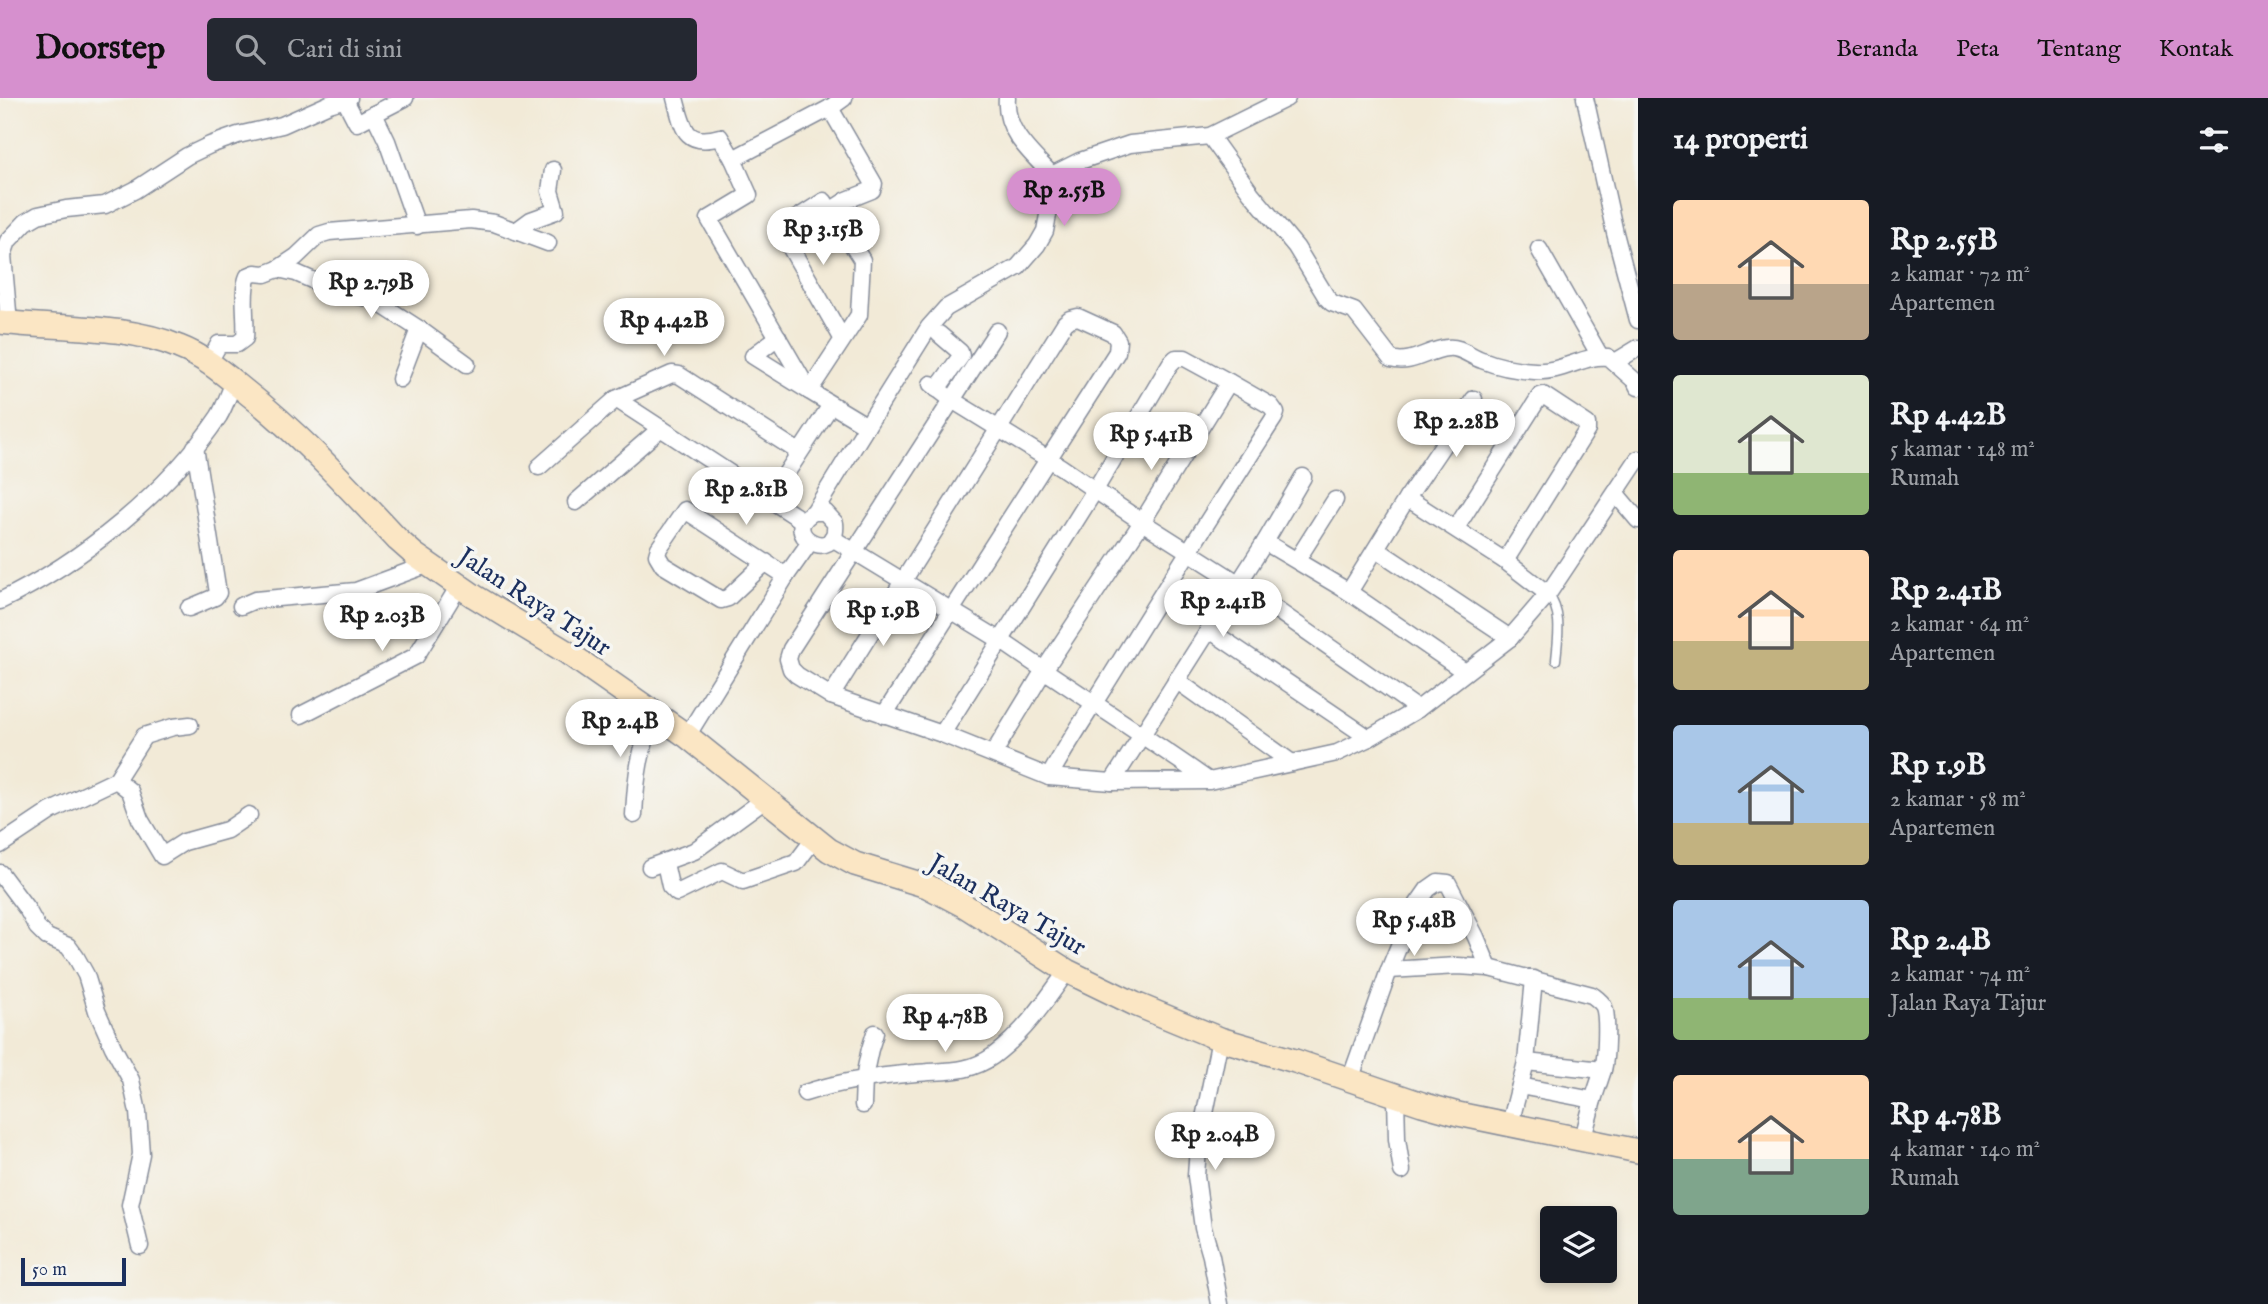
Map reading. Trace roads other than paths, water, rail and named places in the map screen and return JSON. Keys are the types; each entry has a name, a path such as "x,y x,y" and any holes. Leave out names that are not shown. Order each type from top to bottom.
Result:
{"main road":[{"name":"Jalan Raya Tajur","path":"4,323 140,336 178,346 209,362 276,415 398,540 429,565 568,653 687,737 814,839 855,863 928,886 965,906 1067,971 1135,1004 1220,1040 1396,1096 1458,1114 1638,1151"}],"street":[{"path":"4,323 3,255 8,241 26,222 38,215 105,205 210,145 238,135 282,125 329,104 347,99 357,123 405,98"},
{"path":"675,98 682,126 689,136 702,141 720,137 733,159 749,195 709,219 809,391"},
{"path":"733,159 844,98"},
{"path":"1007,98 1009,117 1017,135 1026,150 1052,175"},
{"path":"616,399 770,498 809,517 825,512 833,519 836,528 832,538 822,545 810,542 803,533 809,517 929,327 946,308 1018,267 1037,245 1045,231 1049,210 1046,182 1052,175 1080,161 1130,145 1210,136 1287,98"},
{"path":"1585,98 1615,233 1638,320"},
{"path":"830,108 874,184 872,190 847,200 830,211"},
{"path":"374,114 387,141 417,226"},
{"path":"1210,136 1251,193 1296,247 1327,298 1332,303 1354,311 1391,359 1407,361 1447,348 1457,348 1479,360 1537,372 1607,359 1638,348"},
{"path":"516,232 531,220 556,211 550,191 552,170"},
{"path":"809,391 859,315 862,260 824,201 780,229 842,338"},
{"path":"209,362 219,344 237,344 245,338 247,278 251,274 265,274 278,269 296,257 319,235 471,220 494,223 548,243"},
{"path":"1539,249 1607,359 1637,382"},
{"path":"278,269 296,273 344,293 371,298 467,364"},
{"path":"831,696 1065,323 1078,317 1113,334 1118,341 1117,352 884,715"},
{"path":"400,379 419,329"},
{"path":"997,331 791,649 788,660 797,676 831,696 942,734 1049,777 1112,782 1209,781 1337,753 1369,738 1418,709 1510,638 1548,594 1638,459"},
{"path":"939,334 960,352 961,356 934,387 1238,583 1418,709"},
{"path":"778,337 753,355 867,426"},
{"path":"942,734 1095,491 1170,364 1177,358 1185,358 1271,406 1276,413 1069,740 1049,777"},
{"path":"539,467 616,399 671,374 679,375 799,452"},
{"path":"0,601 47,576 77,556 170,478 220,414 234,382"},
{"path":"993,754 1229,382"},
{"path":"1456,528 1540,396 1544,395 1587,424 1587,430 1505,561"},
{"path":"1349,592 1407,498 1474,399"},
{"path":"770,498 831,405"},
{"path":"576,502 661,428"},
{"path":"189,608 215,597 218,593 195,447"},
{"path":"1112,782 1265,542 1303,477"},
{"path":"1616,494 1638,520"},
{"path":"1407,498 1505,561 1548,594"},
{"path":"1297,560 1335,500"},
{"path":"766,562 729,598 720,600 663,565 657,555 685,510 766,562 786,576"},
{"path":"832,538 1000,640 1209,781"},
{"path":"687,737 786,576 810,542"},
{"path":"1265,542 1349,592 1465,672"},
{"path":"1376,549 1510,638"},
{"path":"241,606 255,600 356,591 429,565"},
{"path":"301,715 416,656 459,586"},
{"path":"1208,629 1369,738"},
{"path":"1176,680 1292,763"},
{"path":"634,815 636,775 643,742 655,715"},
{"path":"0,845 51,811 116,780 144,736 190,725"},
{"path":"116,780 130,791 140,819 162,856 184,842 227,830 248,815"},
{"path":"765,799 694,852 658,865 670,886 677,893 722,872 743,881 774,872 796,863 814,839"},
{"path":"0,873 37,927 47,937 68,946 76,957 86,975 97,1011 113,1047 131,1080 138,1112 141,1154 130,1205 140,1246"},
{"path":"1350,1080 1389,970 1414,909 1428,889 1443,882 1448,883 1489,968"},
{"path":"1389,970 1458,966 1489,968 1592,995 1598,999 1604,1008 1606,1059 1583,1138"},
{"path":"805,1093 834,1083 918,1072 948,1072 970,1067 992,1057 1029,1024 1067,971"},
{"path":"1510,1124 1527,1062 1534,979"},
{"path":"863,1105 866,1059 875,1033"},
{"path":"1220,1040 1198,1149 1196,1176 1203,1228 1220,1304"},
{"path":"1527,1062 1603,1070"},
{"path":"1520,1086 1592,1100"},
{"path":"1396,1096 1397,1139 1402,1171"}],"lane":[{"path":"1548,594 1556,605 1558,618 1556,660"}]}
